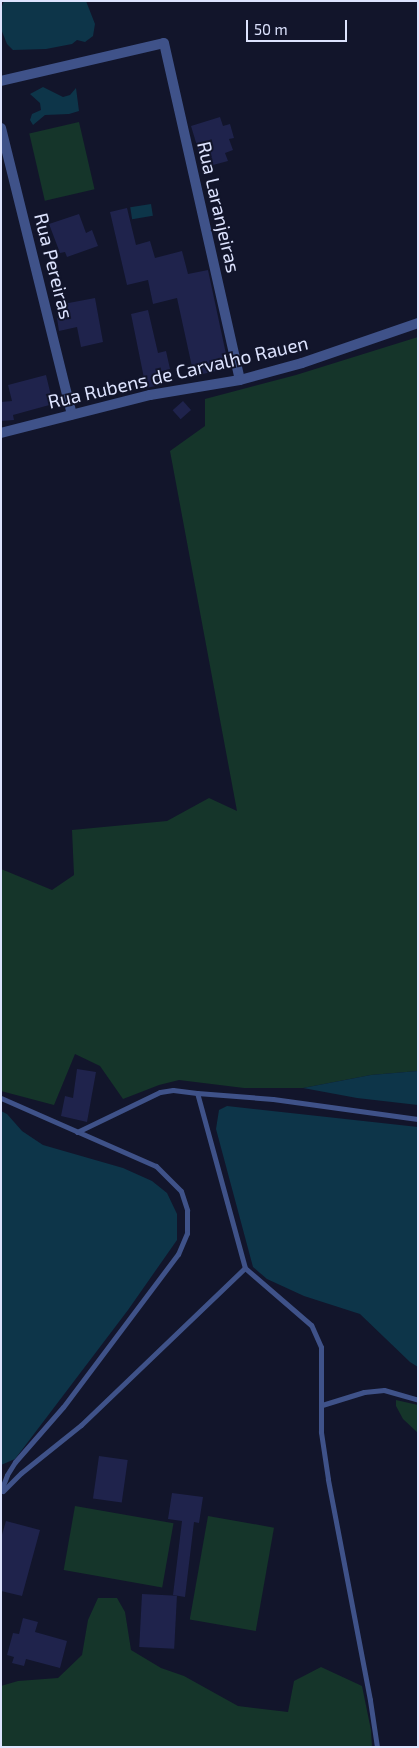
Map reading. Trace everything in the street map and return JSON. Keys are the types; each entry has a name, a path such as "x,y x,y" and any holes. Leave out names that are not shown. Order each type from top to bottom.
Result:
{"street":[{"name":"Rua Laranjeiras","path":"1,81 164,43 240,380"},
{"name":"Rua Pereiras","path":"1,128 72,414"},
{"name":"Rua Rubens de Carvalho Rauen","path":"1,433 150,396 240,380 302,363 418,323"}],"lane":[{"path":"77,1132 160,1092 173,1090 272,1099 418,1119"},
{"path":"197,1093 245,1268 310,1325 321,1347 321,1432 328,1479 372,1708 376,1747"},
{"path":"1,1098 156,1166 181,1191 187,1210 188,1233 178,1254 63,1407 15,1462 7,1475 1,1492"},
{"path":"1,1492 21,1472 81,1425 245,1268"},
{"path":"322,1404 364,1392 384,1390 418,1400"}],"green space":[{"path":"79,122 95,189 45,201 29,133"},
{"path":"418,337 418,1071 371,1075 303,1088 244,1088 179,1080 159,1085 123,1099 100,1066 75,1054 54,1105 1,1091 1,869 52,890 74,875 72,830 167,821 209,798 237,811 170,451 205,426 205,399 296,375"},
{"path":"396,1400 418,1405 418,1433 403,1419 396,1406"},
{"path":"75,1506 173,1523 162,1587 64,1570"},
{"path":"208,1516 274,1528 256,1631 190,1619"},
{"path":"98,1598 117,1598 125,1612 131,1650 161,1668 184,1676 238,1706 288,1712 294,1681 321,1667 362,1686 371,1730 372,1747 1,1747 1,1686 18,1681 58,1678 82,1655 88,1620"}],"water":[{"path":"4,1 86,1 95,24 93,36 85,42 77,40 72,44 46,49 13,50 7,44 1,29 1,9"},
{"path":"43,87 63,97 70,95 76,88 79,111 69,114 45,115 33,125 30,120 32,114 41,110 40,103 30,94"},
{"path":"151,204 153,216 132,219 130,207"},
{"path":"418,1071 418,1105 357,1098 303,1088 371,1075"},
{"path":"227,1106 418,1127 418,1367 410,1362 360,1314 304,1296 267,1279 253,1267 216,1129 219,1110"},
{"path":"1,1111 7,1114 22,1131 43,1145 123,1168 152,1181 167,1193 177,1214 177,1240 128,1310 15,1459 1,1465"}],"building":[{"path":"220,117 223,126 230,124 234,138 229,139 233,150 225,153 228,161 213,165 211,156 201,159 191,126"},
{"path":"127,208 136,245 150,241 155,258 182,251 188,274 208,270 229,368 194,376 177,298 153,304 148,280 127,285 110,212"},
{"path":"79,214 86,233 92,230 98,246 67,257 65,252 60,253 49,224"},
{"path":"95,298 103,342 81,347 77,327 59,331 58,305"},
{"path":"148,310 158,353 166,351 170,369 158,372 161,385 146,388 131,314"},
{"path":"46,375 53,404 13,415 14,420 1,421 1,402 12,401 8,385"},
{"path":"183,401 191,410 181,419 173,410"},
{"path":"77,1069 96,1072 87,1122 61,1116 65,1096 73,1098"},
{"path":"99,1456 128,1460 122,1503 93,1499"},
{"path":"172,1493 203,1497 199,1523 194,1522 185,1597 173,1595 182,1521 168,1519"},
{"path":"6,1521 40,1530 22,1596 1,1591 1,1538"},
{"path":"142,1594 177,1596 174,1649 139,1647"},
{"path":"23,1618 38,1622 35,1632 67,1641 60,1668 26,1659 24,1666 12,1663 14,1657 7,1655 13,1633 19,1634"}]}
